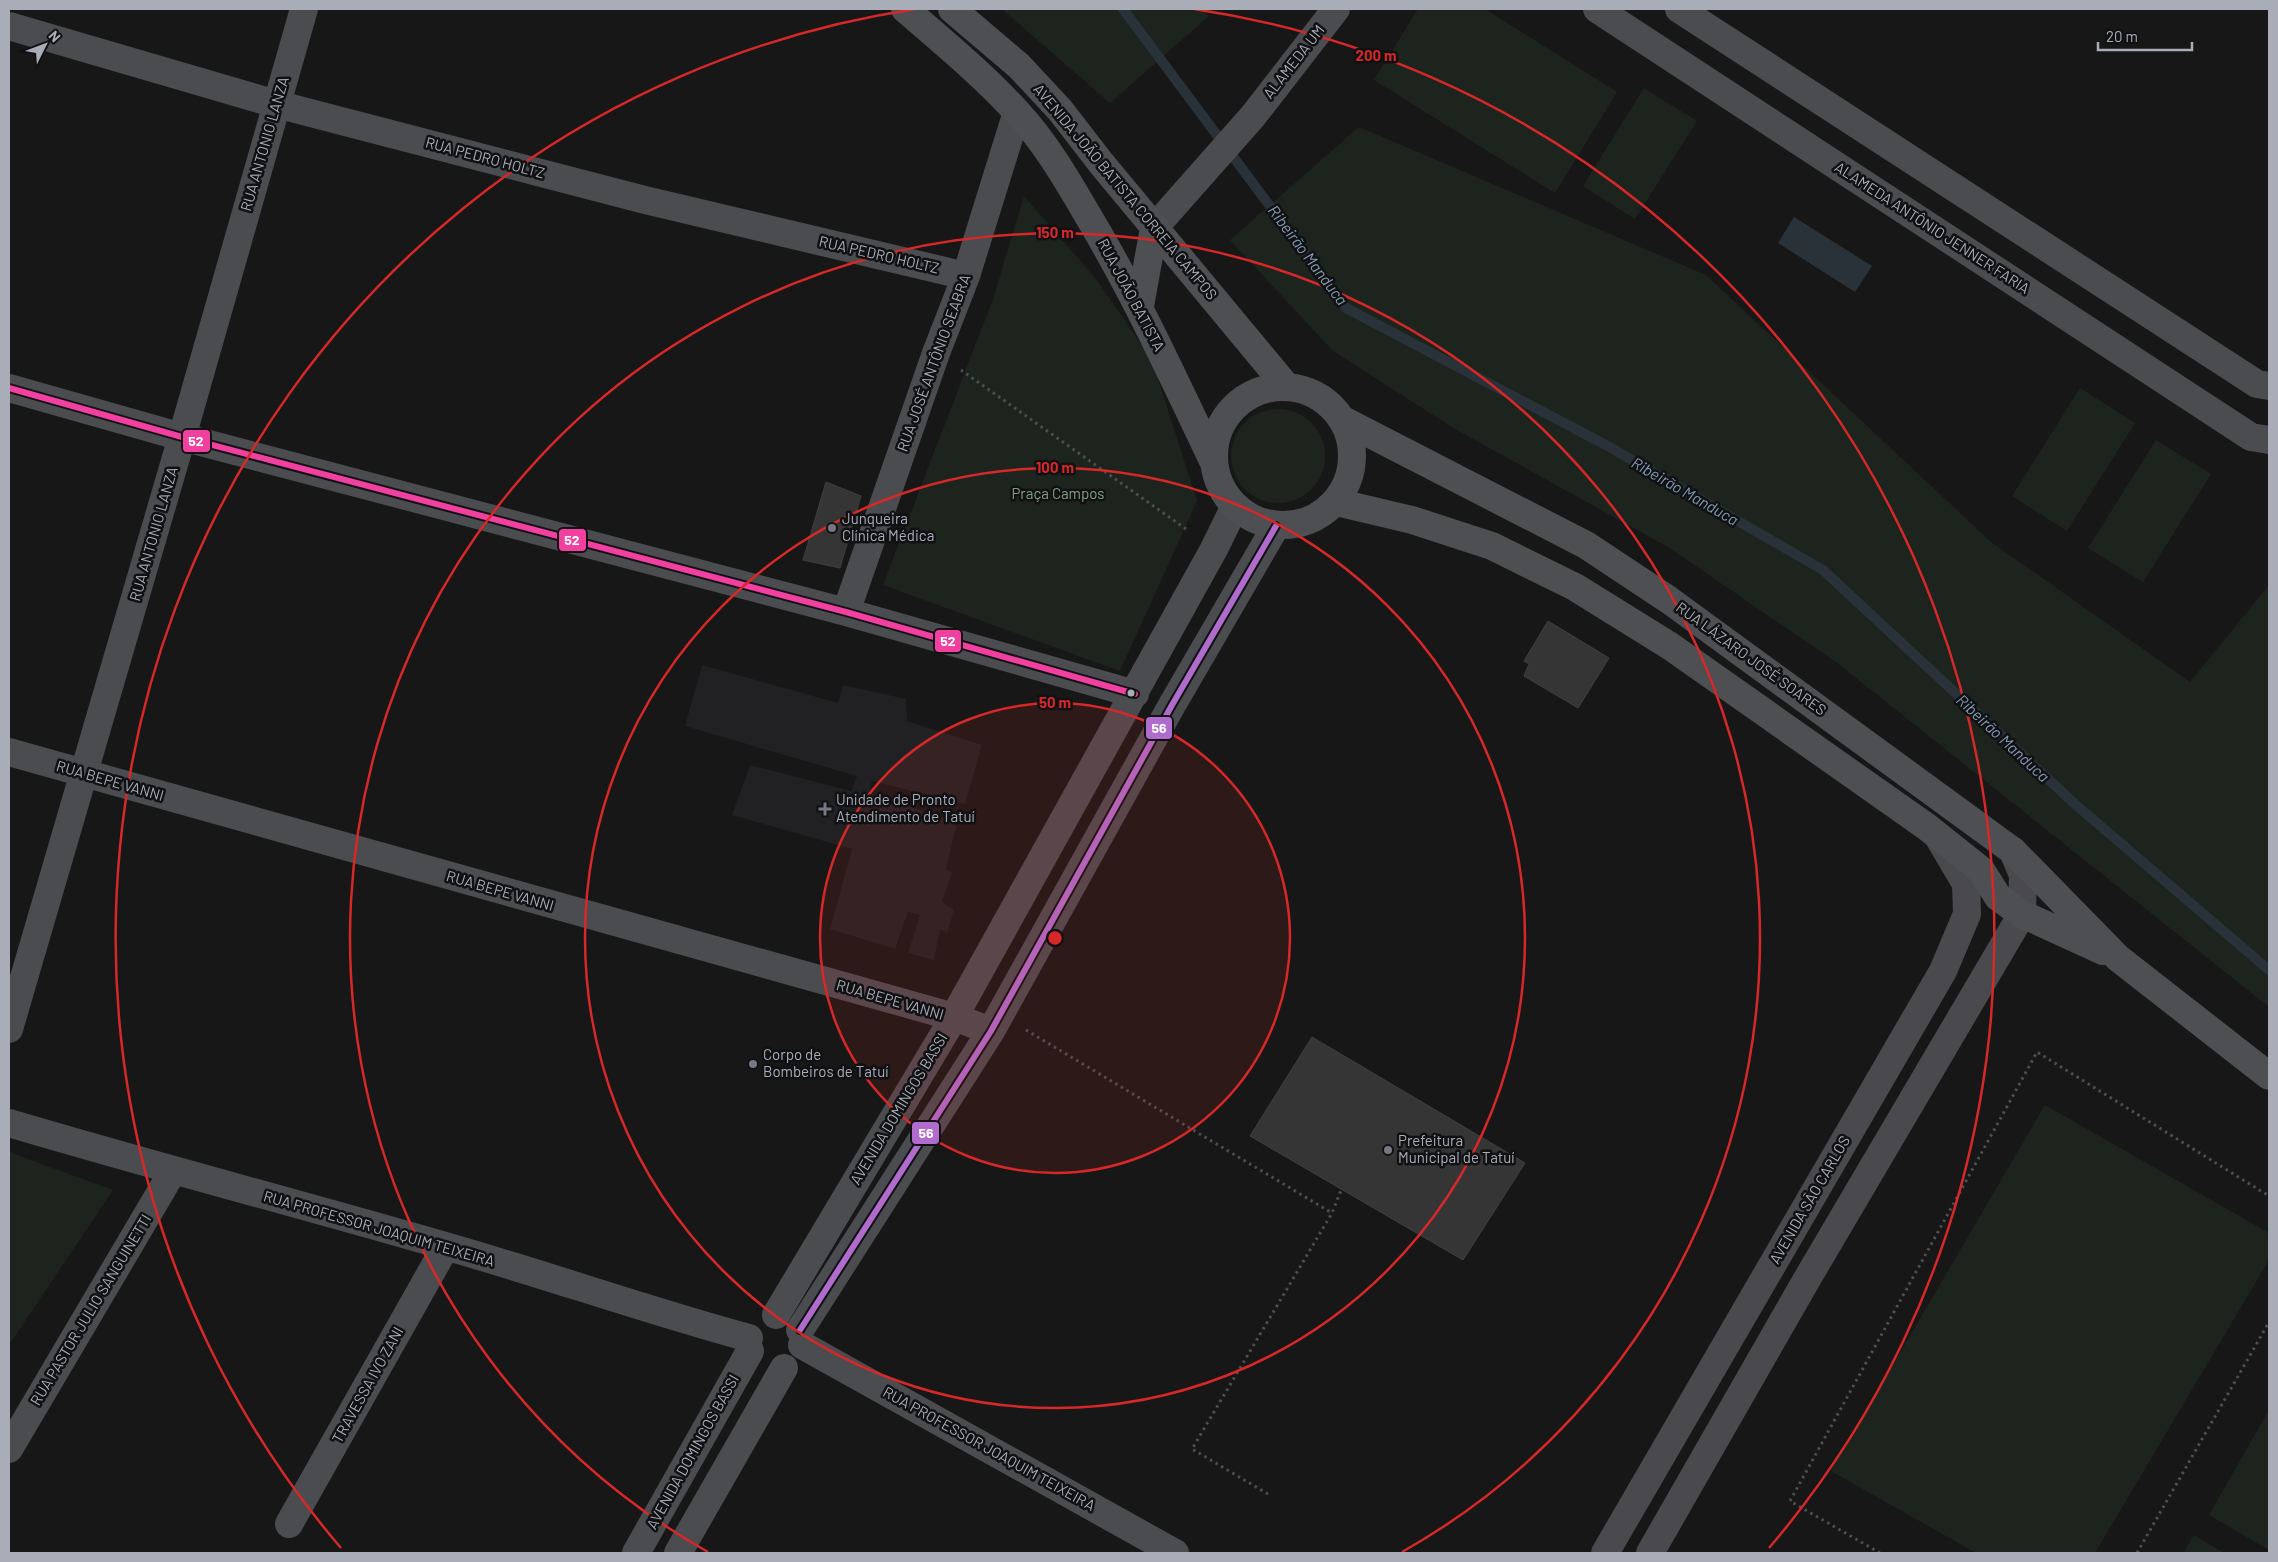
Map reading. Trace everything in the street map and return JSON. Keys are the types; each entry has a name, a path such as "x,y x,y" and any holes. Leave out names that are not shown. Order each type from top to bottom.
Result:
{"main road":[{"name":"RUA JOÃO BATISTA","path":"905,9 970,65 1017,112 1058,165 1140,306 1214,463"},
{"name":"AVENIDA JOÃO BATISTA CORREIA CAMPOS","path":"952,9 1019,66 1054,103 1154,228 1286,386"},
{"path":"1140,306 1154,228"},
{"path":"1286,386 1310,392 1329,403 1343,420 1351,440 1353,462 1348,484 1336,502 1319,516 1298,524 1276,526 1255,519 1235,506 1221,487 1214,463 1215,439 1225,417 1241,400 1248,396 1262,389 1286,386"},
{"name":"RUA LÁZARO JOSÉ SOARES","path":"1343,420 1586,545 1669,600 2013,852 2118,958 2269,1076"},
{"name":"RUA LÁZARO JOSÉ SOARES","path":"1336,502 1412,520 1492,546 1575,587 1670,646 1927,827 1940,840 1981,870 1998,898 2022,914 2118,958"},
{"name":"AVENIDA SÃO CARLOS","path":"1605,1553 1943,971 1967,914 1966,884 1940,840"},
{"path":"1650,1553 1812,1271 2022,914 2023,874 2013,852"}],"street":[{"name":"RUA ANTONIO LANZA","path":"9,1029 182,437 304,9"},
{"name":"ALAMEDA UM","path":"1154,228 1252,116 1336,9"},
{"name":"ALAMEDA ANTÔNIO JENNER FARIA","path":"1597,9 2251,436 2269,440"},
{"path":"1679,9 2257,384 2269,386"},
{"name":"RUA PEDRO HOLTZ","path":"9,26 276,104 645,200 966,276"},
{"name":"RUA JOSÉ ANTÔNIO SEABRA","path":"846,612 936,353 966,276 1017,112"},
{"path":"9,388 182,437 846,612 1135,694"},
{"name":"AVENIDA DOMINGOS BASSI","path":"776,1314 954,1018 1135,694 1214,549 1235,506"},
{"path":"678,1553 784,1368 796,1359 801,1338 995,1023 1172,705 1276,526"},
{"name":"RUA BEPE VANNI","path":"9,752 954,1018 995,1023"},
{"name":"RUA PROFESSOR JOAQUIM TEIXEIRA","path":"9,1123 173,1171 446,1246 686,1321 749,1344"},
{"name":"RUA PASTOR JULIO SANGUINETTI","path":"9,1449 173,1171"},
{"name":"TRAVESSA IVO ZANI","path":"289,1524 446,1246"},
{"path":"784,1368 769,1368 758,1362 749,1344 753,1326 763,1317 776,1314 790,1319 801,1338"},
{"name":"RUA PROFESSOR JOAQUIM TEIXEIRA","path":"801,1338 1167,1551"},
{"name":"AVENIDA DOMINGOS BASSI","path":"636,1553 749,1344"}],"path":[{"path":"936,353 1214,549"},
{"path":"995,1023 1332,1213"},
{"path":"1880,1553 1790,1501 2037,1052 2269,1196"},
{"path":"1268,1494 1192,1449 1332,1213 1342,1188"},
{"path":"2137,1553 2269,1322"}],"shaded area":[{"path":"1794,217 1872,266 1855,292 1778,243"},
{"name":"Unidade de Pronto Atendimento de Tatuí","path":"702,665 838,703 843,685 906,699 907,721 982,745 965,804 872,781 869,793 957,823 946,869 952,872 942,902 954,910 947,933 940,929 934,960 908,953 920,915 908,912 895,949 830,929 852,849 732,815 750,765 851,791 857,776 685,726"}],"green space":[{"path":"1002,9 1201,9 1209,16 1110,103"},
{"path":"1418,9 1485,9 1617,92 1555,193 1374,80"},
{"path":"1644,88 1697,121 1635,219 1583,186"},
{"path":"1359,127 1706,275 1991,542 2190,682 2269,585 2269,1007 1836,662 1668,547 1455,429 1333,351 1230,240"},
{"name":"Praça Campos","path":"1024,196 1096,279 1152,360 1197,501 1120,671 883,585 993,299"},
{"path":"2080,388 2135,423 2067,531 2012,496"},
{"path":"1278,409 1296,413 1311,423 1321,438 1325,456 1321,474 1311,489 1296,499 1278,503 1260,499 1245,489 1235,474 1231,456 1235,438 1245,423 1260,413"},
{"path":"2156,440 2211,474 2143,582 2088,548"},
{"path":"2045,1105 2269,1233 2269,1260 2095,1553 1976,1553 1831,1471"},
{"path":"9,1152 113,1190 9,1345"},
{"path":"2269,1410 2269,1550 2209,1515"},
{"path":"2194,1535 2224,1553 2183,1553"}],"building":[{"name":"Junqueira Clínica Médica","path":"826,482 861,496 840,568 803,560"},
{"path":"1548,621 1609,658 1578,708 1524,676 1529,664 1524,661"},
{"name":"Prefeitura Municipal de Tatuí","path":"1312,1037 1525,1163 1463,1260 1250,1136"}],"waterway":[{"name":"Ribeirão Manduca","path":"1123,9 1346,308 1606,445 1823,570 2076,805 2269,970"}],"transit line":[{"name":"52","path":"9,388 182,437 846,612 1135,694"},
{"name":"56","path":"800,1330 991,1031 1172,705 1276,526"}],"place":[{"name":"Junqueira Clínica Médica","path":"832,528"},
{"name":"Unidade de Pronto Atendimento de Tatuí","path":"825,809"},
{"name":"Corpo de Bombeiros de Tatuí","path":"753,1064"},
{"name":"Prefeitura Municipal de Tatuí","path":"1388,1150"}]}
